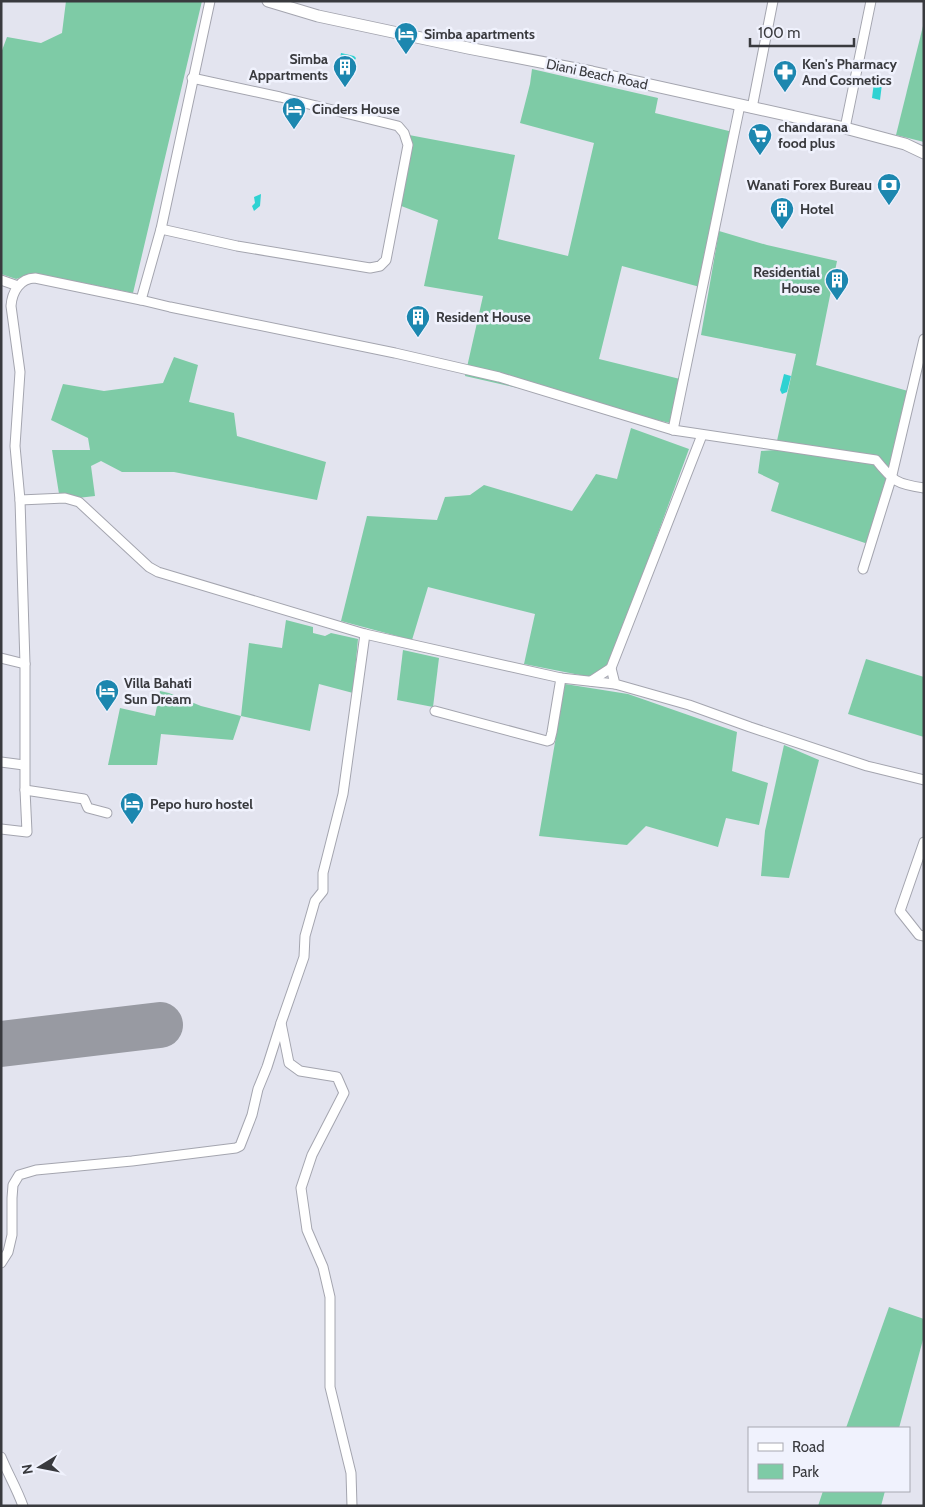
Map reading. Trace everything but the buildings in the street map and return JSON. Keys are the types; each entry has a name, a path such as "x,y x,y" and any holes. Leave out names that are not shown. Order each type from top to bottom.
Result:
{"main road":[{"name":"Diani Beach Road","path":"268,1 318,16 592,72 845,128 906,144 924,153"}],"street":[{"path":"141,300 161,229 210,1"},
{"path":"673,430 746,107 773,1"},
{"path":"845,128 871,1"},
{"path":"161,229 237,246 370,268 380,266 386,260 408,145 404,133 398,126 192,78"},
{"path":"1,829 26,832 20,500 15,428 20,372 11,306 12,298 18,286 26,279 35,278 141,300 170,308 395,353 498,377 673,430 876,460 891,478 910,486 924,488"},
{"path":"1,280 18,286"},
{"path":"864,569 891,478 924,339"},
{"path":"615,684 612,668 702,435"},
{"path":"20,500 72,499 78,502 149,567 158,572 365,634 561,678 615,684 689,705 750,728 867,766 924,780"},
{"path":"1,1263 8,1252 12,1235 13,1184 19,1175 36,1170 132,1161 236,1148 244,1140 258,1089 304,957 305,936 315,901 322,891 323,873 344,794 365,634"},
{"path":"1,658 24,664"},
{"path":"591,681 612,668"},
{"path":"434,711 547,741 550,740 552,732 561,678"},
{"path":"1,762 24,765"},
{"path":"25,790 84,799 88,808 107,813"},
{"path":"924,842 900,911 919,935 924,936"},
{"path":"281,1022 289,1063 300,1071 337,1078 344,1093 312,1155 301,1188 307,1230 324,1267 330,1297 330,1387 351,1473 352,1506"},
{"path":"1,1457 24,1506"}],"green space":[{"path":"66,1 202,1 133,293 34,273 16,279 1,274 1,53 7,37 41,43 62,33"},
{"path":"924,22 924,142 896,135"},
{"path":"532,69 658,98 655,113 733,132 700,287 622,266 599,359 680,379 670,423 465,376 483,296 424,286 438,220 396,204 409,135 515,155 498,239 568,256 594,143 520,123"},
{"path":"719,231 767,245 837,261 816,365 908,391 885,490 868,544 771,511 779,483 758,473 761,451 775,450 796,354 701,335"},
{"path":"174,357 198,365 189,402 234,413 237,436 326,462 317,500 174,472 122,472 101,461 91,466 95,496 60,500 52,450 90,450 88,438 51,420 63,384 104,391 163,383"},
{"path":"631,428 689,449 610,663 590,677 524,664 535,614 428,587 412,640 341,621 367,516 437,520 445,497 470,495 484,485 572,511 596,474 617,479"},
{"path":"286,620 313,627 313,633 325,636 331,633 358,639 353,693 319,684 310,731 241,716 249,643 282,648"},
{"path":"403,650 439,658 433,707 397,700"},
{"path":"866,659 924,677 924,737 848,714"},
{"path":"565,684 628,694 737,732 732,771 768,783 759,825 726,818 718,847 646,826 627,845 539,836"},
{"path":"160,691 201,706 241,716 233,740 161,734 157,765 108,765 120,708 155,716"},
{"path":"784,745 819,760 789,878 761,876 765,831"},
{"path":"889,1307 924,1319 924,1336 899,1427 846,1427"},
{"path":"823,1492 885,1492 881,1506 818,1506"}],"water":[{"path":"341,53 354,56 356,58 353,64 342,62 340,58"},
{"path":"874,82 882,84 880,100 872,98"},
{"path":"261,194 260,206 254,211 252,206 255,203 254,197"},
{"path":"784,374 791,376 787,392 782,394 780,390"}],"runway":[{"path":"1,1044 160,1025"}],"place":[{"name":"Simba apartments","path":"406,55"},
{"name":"Simba Appartments","path":"345,88"},
{"name":"Ken's Pharmacy And Cosmetics","path":"785,93"},
{"name":"Cinders House","path":"294,130"},
{"name":"chandarana food plus","path":"760,156"},
{"name":"Wanati Forex Bureau","path":"889,206"},
{"name":"Hotel","path":"782,230"},
{"name":"Residential House","path":"837,301"},
{"name":"Resident House","path":"418,338"},
{"name":"Villa Bahati Sun Dream","path":"107,712"},
{"name":"Pepo huro hostel","path":"132,825"}]}
